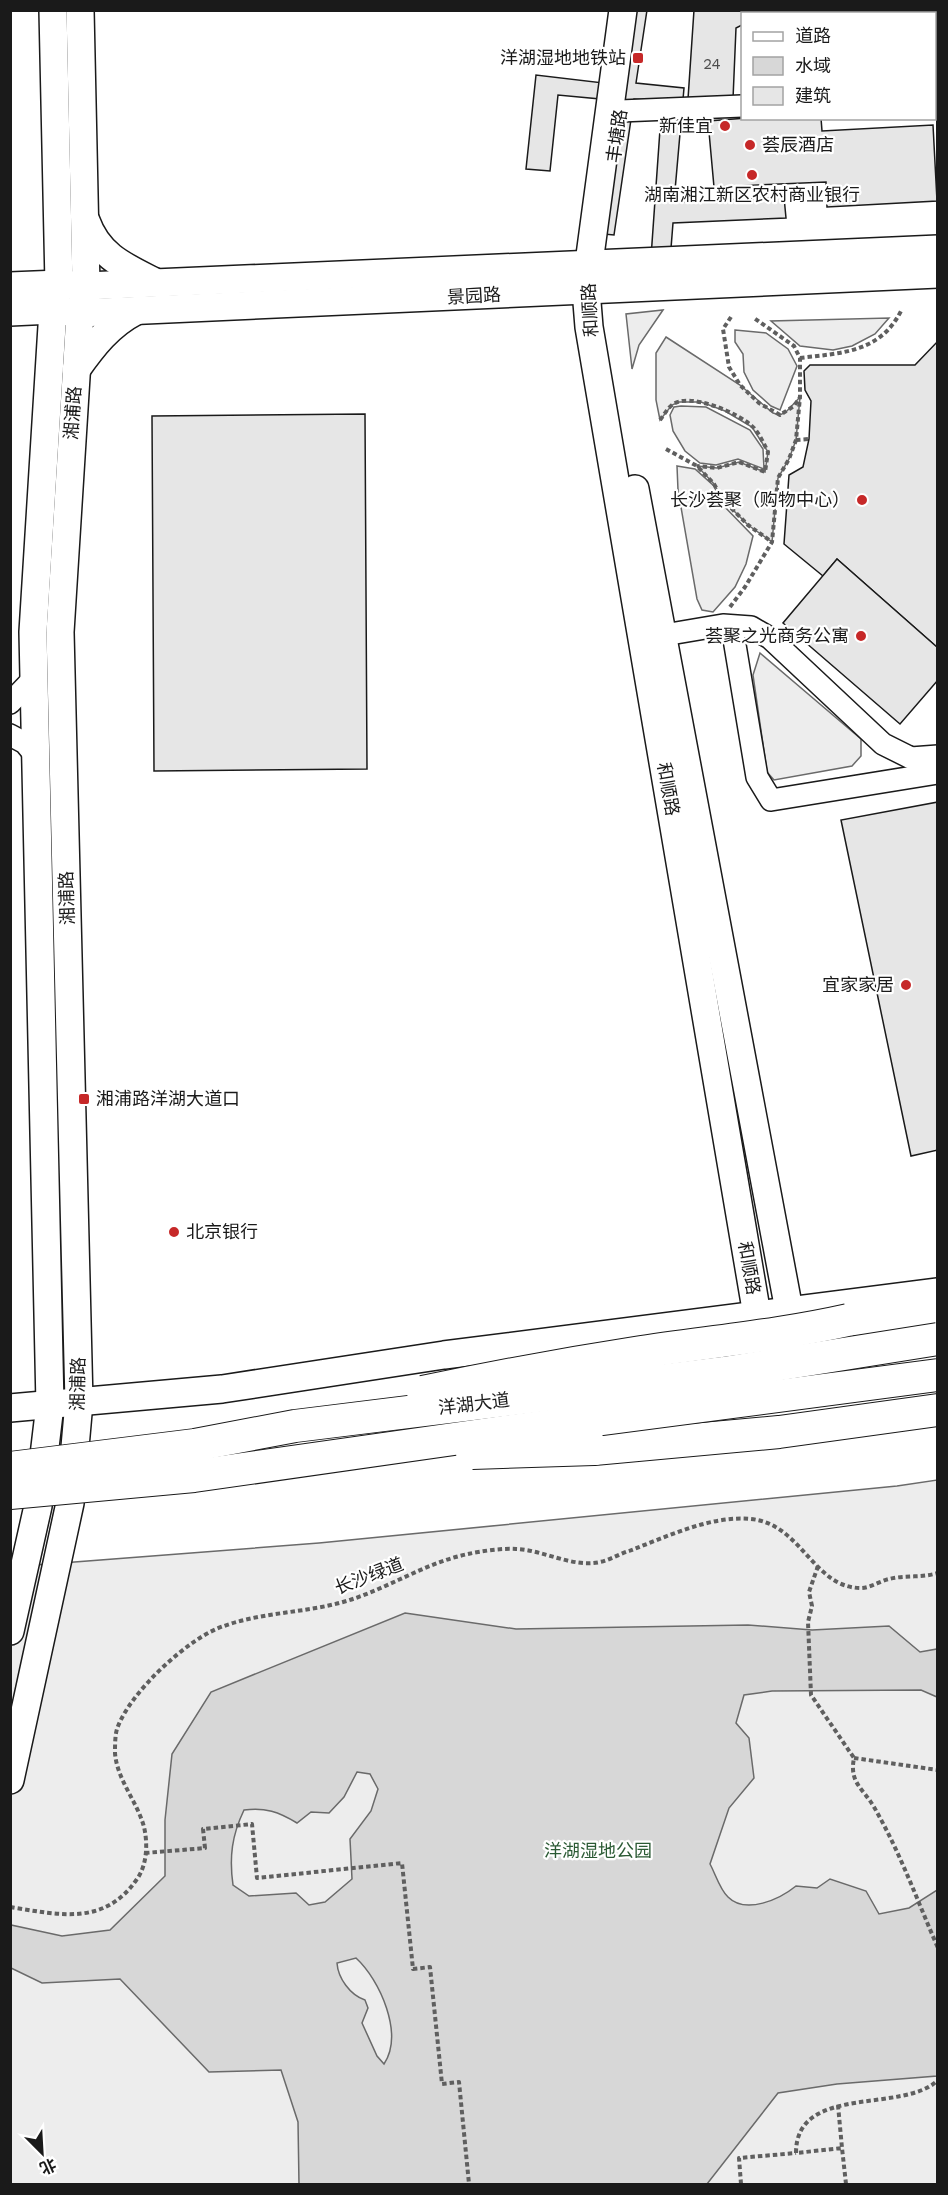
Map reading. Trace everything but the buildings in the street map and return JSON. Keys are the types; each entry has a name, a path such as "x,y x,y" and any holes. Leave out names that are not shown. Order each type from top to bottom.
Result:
{"highway":[{"path":"295,1426 362,1404 483,1379 636,1353 784,1334 848,1320 938,1310"},
{"name":"洋湖大道","path":"10,1468 195,1445 295,1426 724,1373 938,1340"},
{"name":"洋湖大道","path":"10,1493 194,1476 503,1432 938,1375"},
{"path":"282,1464 346,1456 411,1452 594,1449 779,1432 938,1410"}],"main road":[{"name":"湘浦路","path":"10,1780 70,1503 79,1402 60,632 80,314 73,285 53,10"},
{"name":"湘浦路","path":"10,1631 38,1506 50,1405 33,632 53,310 73,285 84,216 80,10"},
{"path":"595,262 623,10"},
{"name":"丰塘路","path":"595,262 636,10"},
{"path":"84,216 100,249 119,265 157,283"},
{"name":"景园路","path":"10,286 157,283 595,262 938,249"},
{"name":"和顺路","path":"595,262 589,327 757,1315"},
{"name":"景园路","path":"10,312 53,310 80,314 938,274"},
{"name":"和顺路","path":"593,290 664,635 789,1310"},
{"path":"76,370 94,344 118,320 137,311"},
{"path":"10,1408 222,1389 444,1355 938,1292"},
{"path":"10,1507 70,1503 716,1420 938,1387"}],"street":[{"path":"620,111 741,106"},
{"path":"664,635 723,625 730,618"},
{"path":"730,618 770,638 883,744 911,758 938,756"},
{"path":"730,618 757,777 771,800 938,773"},
{"path":"10,703 34,678"},
{"path":"10,735 25,743 35,754"}],"path":[{"path":"800,358 843,354 872,342 894,325 901,310"},
{"path":"731,316 723,329 724,344 729,367 740,385 759,403 780,415 794,405 800,397"},
{"path":"730,618 745,587 772,542 778,478 789,459 796,440 800,397 800,358 794,346 779,333 754,318"},
{"path":"660,420 672,405 679,402 701,402 725,411 752,427 768,452 765,472 739,462 717,468 697,466"},
{"path":"796,440 809,439"},
{"path":"666,449 697,466 714,484 723,500 748,525 772,542"},
{"name":"长沙绿道","path":"10,1907 72,1915 98,1912 114,1904 128,1892 142,1872 145,1853 144,1826 118,1770 115,1753 117,1730 132,1702 191,1642 220,1627 257,1616 340,1603 467,1554 517,1549 574,1561 599,1562 722,1520 753,1519 782,1529 818,1566 841,1585 863,1588 890,1579 938,1573"},
{"path":"818,1566 809,1592 812,1606 808,1630 811,1695 854,1758 851,1771 873,1805 908,1873 938,1948"},
{"path":"854,1758 938,1770"},
{"path":"145,1853 205,1848 203,1828 252,1824 257,1878 402,1863 413,1969 430,1967 442,2084 459,2082 469,2184"},
{"path":"796,2153 796,2144 804,2128 816,2115 838,2105 917,2093 938,2080"},
{"path":"838,2105 846,2184"},
{"path":"741,2184 739,2158 842,2148"}],"shaded area":[{"path":"663,310 639,345 632,369 626,314"},
{"path":"889,318 875,334 852,346 833,350 800,346 771,321"},
{"path":"735,330 766,333 788,349 797,366 780,410 771,406 753,390 744,372 743,354 735,342"},
{"path":"666,337 740,385 773,413 780,415 786,412 800,397 796,440 789,459 778,478 772,542 748,525 723,500 714,484 697,466 717,468 739,462 765,472 768,452 752,427 725,411 701,402 679,402 672,405 660,420 656,400 656,353"},
{"path":"674,407 706,407 750,430 763,449 764,469 738,459 716,465 700,463 685,451 673,431 670,415"},
{"path":"677,466 695,469 714,486 721,503 753,536 746,564 735,587 713,612 702,610 697,599 678,490"},
{"path":"760,653 861,739 861,756 852,766 774,780 767,772 753,675"},
{"name":"洋湖湿地公园","path":"937,1480 937,2184 11,2184 10,1567 319,1543 897,1486"}],"water":[{"path":"405,1613 516,1629 748,1625 812,1630 889,1626 920,1652 937,1649 937,1697 921,1690 772,1691 744,1695 736,1723 749,1738 754,1778 729,1808 710,1864 725,1894 735,1902 744,1905 772,1900 796,1886 817,1888 830,1879 866,1891 879,1914 909,1908 937,1890 937,2076 837,2084 778,2093 707,2184 299,2184 298,2122 281,2070 209,2072 120,1979 42,1983 11,1968 11,1925 62,1936 110,1930 165,1876 165,1820 172,1754 211,1692","holes":["357,1772 370,1774 378,1789 371,1811 350,1839 352,1879 325,1902 309,1905 296,1893 249,1896 233,1885 231,1865 233,1846 244,1810 272,1811 297,1823 311,1812 329,1813 344,1797","356,1958 381,1993 390,2023 390,2052 384,2064 377,2056 362,2023 368,2008 365,2000 350,1990 342,1980 338,1969 337,1963"]}],"place":[{"name":"洋湖湿地地铁站","path":"638,58"},
{"name":"新佳宜","path":"725,126"},
{"name":"荟辰酒店","path":"750,145"},
{"name":"湖南湘江新区农村商业银行","path":"752,175"},
{"name":"长沙荟聚（购物中心）","path":"862,500"},
{"name":"荟聚之光商务公寓","path":"861,636"},
{"name":"宜家家居","path":"906,985"},
{"name":"湘浦路洋湖大道口","path":"84,1099"},
{"name":"北京银行","path":"174,1232"}]}
